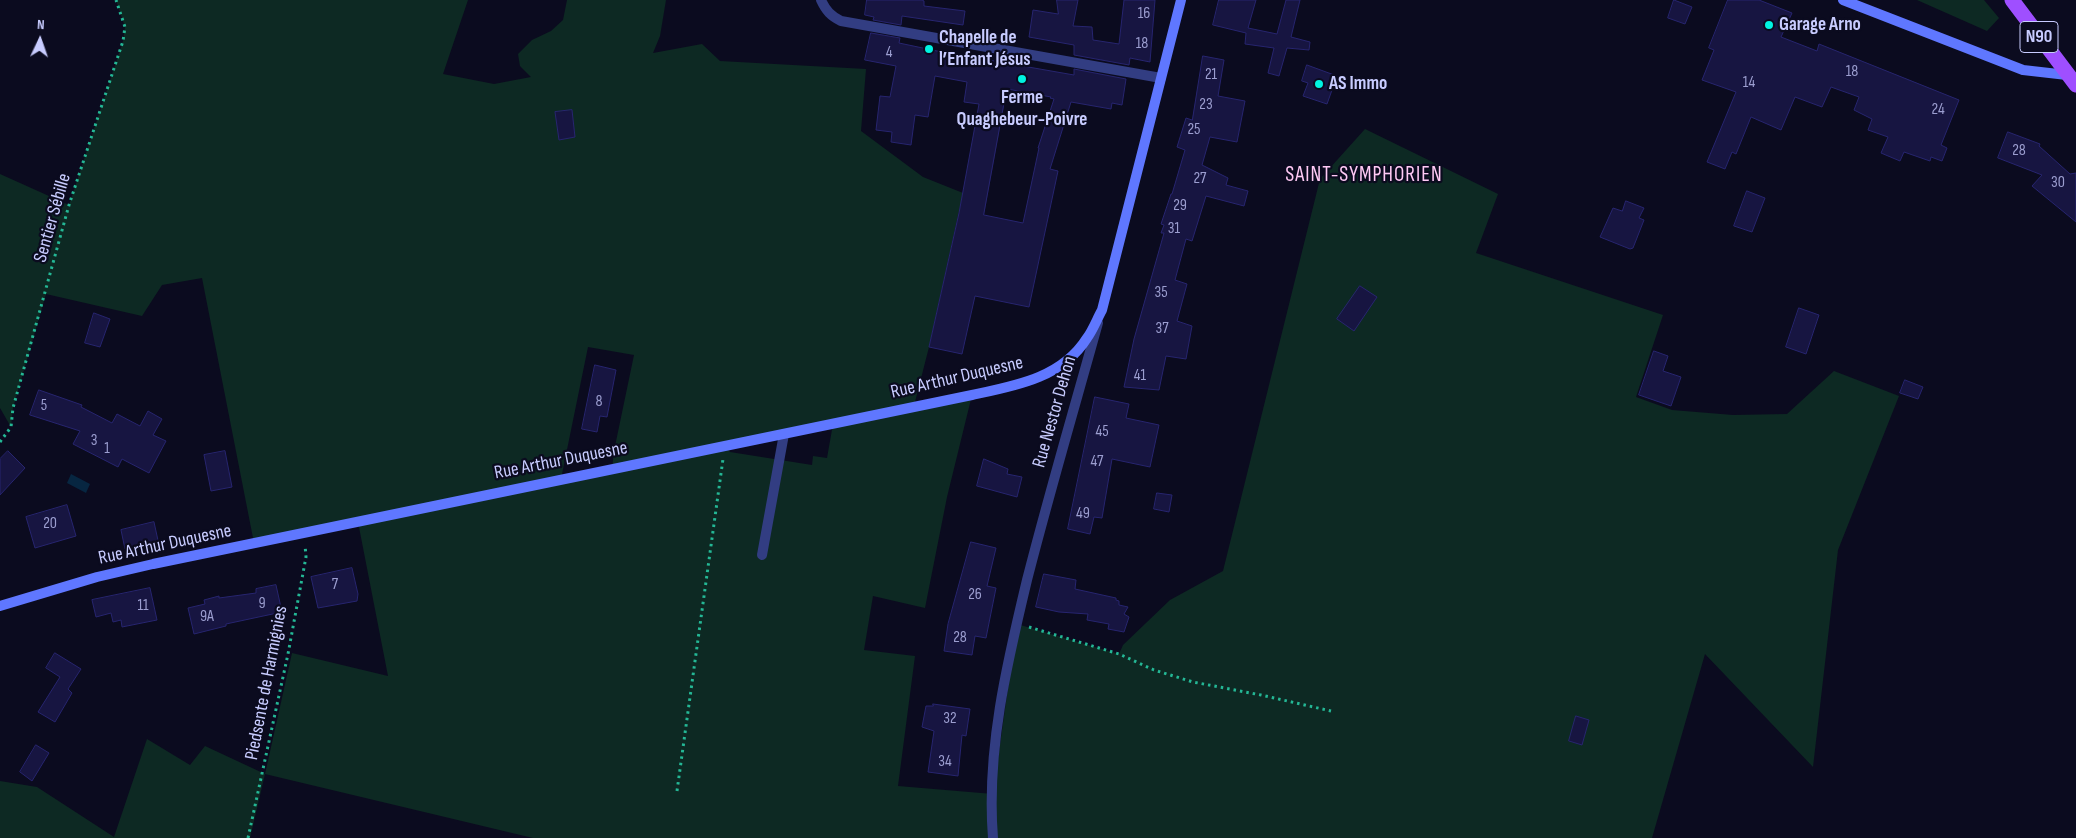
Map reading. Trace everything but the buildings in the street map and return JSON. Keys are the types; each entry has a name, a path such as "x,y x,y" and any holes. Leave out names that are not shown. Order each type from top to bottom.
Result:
{"main road":[{"name":"Rue Nestor Dehon","path":"1102,310 1181,0"},
{"path":"1843,0 2023,70 2072,80"},
{"name":"N90","path":"2012,0 2072,80"},
{"name":"Rue Arthur Duquesne","path":"0,606 107,575 980,394 1042,377 1060,366 1076,352 1087,338 1102,310"}],"street":[{"path":"821,0 824,8 831,16 841,21 1161,78"},
{"name":"Rue Nestor Dehon","path":"993,838 992,818 998,717 1016,624 1037,541 1102,310"},
{"path":"762,555 784,434"}],"path":[{"name":"Sentier Sébille","path":"0,442 11,427 13,408 69,205 123,41 125,27 116,0"},
{"path":"677,791 725,446"},
{"name":"Piedsente de Harmignies","path":"248,838 280,693 306,557 303,533"},
{"path":"1016,624 1119,654 1154,670 1193,682 1261,695 1331,712"}],"green space":[{"path":"116,0 468,0 443,74 494,84 531,77 520,66 518,54 532,40 551,31 563,20 567,0 666,0 660,36 653,53 702,44 720,61 866,69 861,131 923,177 963,193 914,406 972,395 947,497 925,608 873,596 864,650 915,656 898,786 993,794 1017,624 1119,654 1123,645 1170,600 1223,571 1320,179 1365,129 1498,194 1476,253 1663,315 1636,397 1672,410 1733,415 1787,414 1834,371 1899,396 1838,550 1813,767 1705,654 1652,838 533,838 265,774 292,653 388,676 358,522 254,543 202,278 162,285 142,316 46,294 13,408 11,427 0,408 0,174 69,205 123,41 125,27","holes":["588,347 634,355 612,469 561,479","833,424 827,458 813,456 812,465 730,452 725,446"]},
{"path":"1917,0 1984,0 1999,18 1987,31"},
{"path":"147,739 190,765 205,746 265,774 250,838 0,838 0,781 37,787 114,837"}],"water":[{"path":"71,474 90,484 86,493 67,483"}],"place":[{"name":"Garage Arno","path":"1769,25"},
{"name":"Chapelle de l’Enfant Jésus","path":"929,49"},
{"name":"Ferme Quaghebeur-Poivre","path":"1022,79"},
{"name":"AS Immo","path":"1319,84"}],"district":[{"name":"SAINT-SYMPHORIEN","path":"1364,176"}]}
